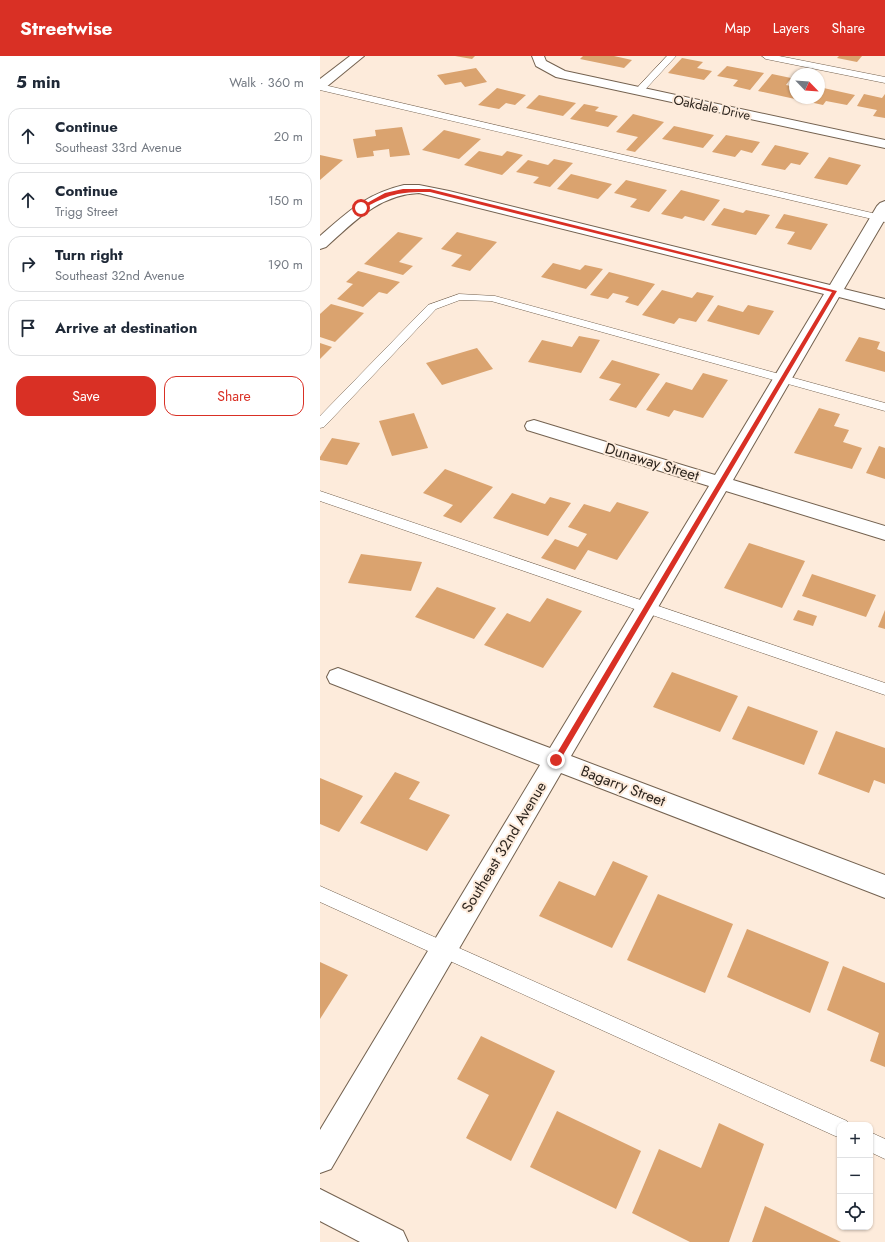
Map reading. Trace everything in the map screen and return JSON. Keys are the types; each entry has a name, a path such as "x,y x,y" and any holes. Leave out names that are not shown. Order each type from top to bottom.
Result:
{"street":[{"path":"320,86 358,56"},
{"name":"Oakdale Drive","path":"539,60 561,74 885,144"},
{"path":"320,244 361,208 372,201 403,190 417,189 449,194 885,304"},
{"name":"Southeast 32nd Avenue","path":"320,1158 782,378 834,291 883,214"},
{"name":"Dunaway Street","path":"534,426 885,533"},
{"name":"Bagarry Street","path":"338,677 885,887"},
{"path":"320,1204 392,1242"}],"lane":[{"path":"639,91 672,56"},
{"path":"766,56 885,80"},
{"path":"320,86 883,214"},
{"path":"320,424 432,307 459,297 491,298 885,407"},
{"path":"320,496 885,689"},
{"path":"320,894 837,1127"},
{"path":"873,1143 885,1148"}],"building":[{"path":"455,56 475,56 472,59"},
{"path":"583,56 614,56 632,60 624,68 580,59"},
{"path":"839,56 862,56 857,62 837,58"},
{"path":"682,58 703,62 697,68 712,71 704,80 668,73"},
{"path":"727,66 764,73 750,90 733,86 738,80 717,76"},
{"path":"476,68 487,82 465,87 461,82 445,85 437,75"},
{"path":"772,74 789,78 789,81 786,85 789,86 789,98 758,91"},
{"path":"497,88 526,95 515,105 506,103 499,109 478,105"},
{"path":"825,88 855,95 847,105 826,101 825,102"},
{"path":"864,94 882,98 885,94 885,118 873,116 877,110 857,106"},
{"path":"539,95 576,103 563,116 526,108"},
{"path":"584,104 599,107 595,111 618,116 608,127 570,119"},
{"path":"633,114 664,122 635,152 626,150 638,137 616,132"},
{"path":"674,126 714,135 703,148 662,139"},
{"path":"402,127 410,155 390,157 389,149 373,151 374,156 357,158 353,139 376,136 375,130"},
{"path":"444,130 481,139 459,159 422,150"},
{"path":"726,135 760,142 752,153 741,150 735,157 712,152"},
{"path":"775,145 809,153 800,165 791,163 785,170 761,165"},
{"path":"479,151 502,156 507,151 523,155 502,175 464,165"},
{"path":"320,155 343,160 320,180"},
{"path":"829,157 861,165 847,185 814,178"},
{"path":"554,159 573,163 550,187 533,183 539,177 516,172 528,160 548,165"},
{"path":"571,174 612,184 598,199 557,189"},
{"path":"626,180 667,190 649,212 630,207 637,199 614,193"},
{"path":"681,190 720,200 704,221 685,216 682,219 661,214"},
{"path":"724,208 743,213 746,210 770,215 756,235 711,225"},
{"path":"784,214 828,224 811,250 787,244 795,232 775,228"},
{"path":"398,232 423,238 399,262 413,266 403,275 364,264"},
{"path":"457,232 497,242 470,271 451,266 462,255 441,249"},
{"path":"553,263 580,270 585,265 603,269 586,289 541,277"},
{"path":"358,271 400,282 387,294 379,292 363,307 337,299 353,284 346,282"},
{"path":"609,272 655,284 638,306 625,302 629,297 613,293 608,299 590,295"},
{"path":"662,290 692,298 697,292 714,296 696,322 679,318 674,324 642,315"},
{"path":"331,304 364,313 335,342 320,337 320,314"},
{"path":"718,305 743,312 748,305 774,311 759,335 707,321"},
{"path":"579,336 600,340 581,373 528,362 542,340 572,347"},
{"path":"859,337 880,342 877,349 885,352 885,372 845,361"},
{"path":"320,343 332,347 320,359"},
{"path":"477,348 493,369 442,385 426,363"},
{"path":"612,360 660,374 636,408 609,400 621,384 599,378"},
{"path":"703,373 728,380 703,418 674,410 669,417 646,410 666,382 692,390"},
{"path":"819,408 840,414 834,426 849,430 843,442 862,448 852,469 794,453"},
{"path":"414,413 428,448 392,456 379,421"},
{"path":"332,438 360,443 347,465 320,460 320,457"},
{"path":"879,446 885,448 885,479 866,473"},
{"path":"445,469 493,487 461,523 443,516 453,505 423,493"},
{"path":"512,493 545,504 550,497 571,503 548,536 493,518"},
{"path":"617,502 649,512 617,560 588,550 575,570 541,558 555,539 578,547 587,534 568,527 584,504 610,512"},
{"path":"749,543 805,561 782,608 724,588"},
{"path":"361,554 422,562 411,591 348,583"},
{"path":"812,574 876,595 866,617 802,596"},
{"path":"437,587 496,608 474,639 415,617"},
{"path":"547,598 582,611 543,668 484,645 507,613 530,622"},
{"path":"798,610 817,616 813,626 793,620"},
{"path":"885,610 885,629 878,627"},
{"path":"672,672 738,696 720,732 653,707"},
{"path":"748,706 818,731 804,765 732,739"},
{"path":"836,731 885,748 885,784 874,780 869,793 818,774"},
{"path":"395,772 420,782 409,799 450,815 427,851 360,823"},
{"path":"320,778 363,796 339,832 320,824"},
{"path":"613,861 648,876 612,948 539,916 559,881 595,896"},
{"path":"658,894 733,924 705,993 627,960"},
{"path":"747,929 829,962 810,1013 727,977"},
{"path":"320,962 348,975 320,1019"},
{"path":"843,966 885,983 885,1067 870,1061 879,1033 827,1010"},
{"path":"481,1036 555,1071 511,1161 466,1138 489,1095 457,1079"},
{"path":"557,1111 641,1151 616,1209 530,1167"},
{"path":"719,1123 764,1144 729,1242 690,1242 632,1213 659,1149 701,1168"},
{"path":"765,1206 841,1242 752,1242"}],"route":[{"path":"361,208 387,194 403,190 417,189 449,194 834,291 556,760"}]}
